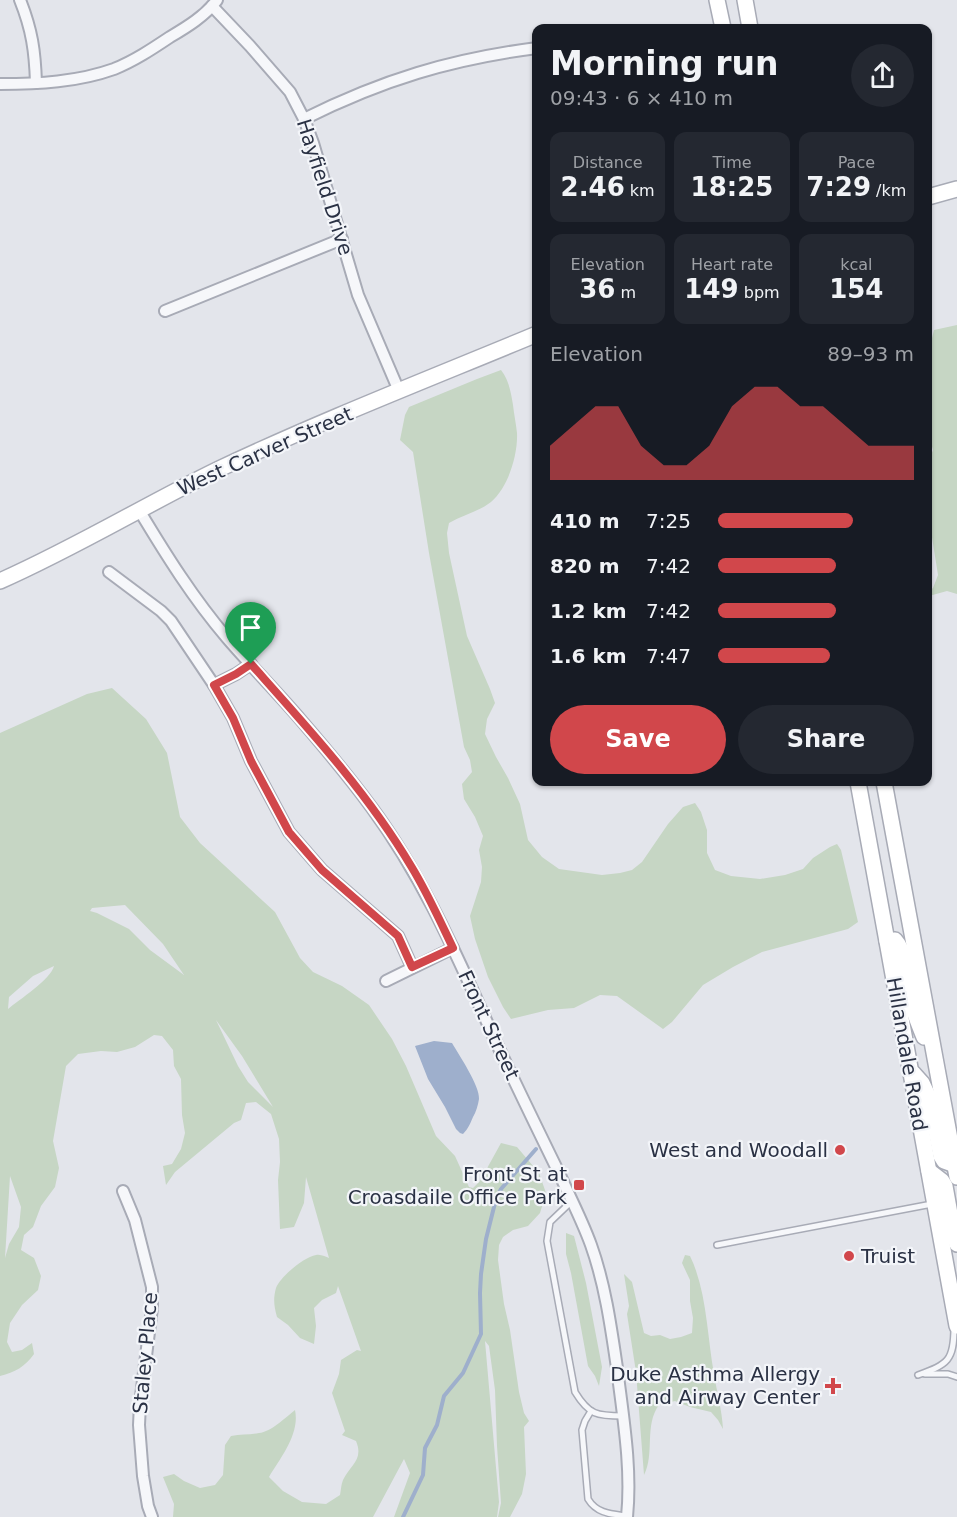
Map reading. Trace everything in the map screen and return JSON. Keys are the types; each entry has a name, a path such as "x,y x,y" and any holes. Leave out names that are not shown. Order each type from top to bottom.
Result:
{"street":[{"path":"20,0 33,43 36,82"},
{"path":"717,0 722,24"},
{"path":"745,0 749,24"},
{"path":"0,84 83,77 115,68 151,50 187,26 215,3"},
{"name":"Hayfield Drive","path":"215,3 290,92 304,119 365,314 399,392"},
{"path":"304,119 369,89 411,74 501,52 532,49"},
{"path":"932,196 957,189"},
{"path":"165,311 342,239"},
{"name":"West Carver Street","path":"0,581 231,464 298,433 532,336"},
{"name":"Front Street","path":"139,510 186,586 227,638 299,717 378,816 411,866 453,948 572,1201 599,1269 614,1348 623,1416 628,1472 627,1516"},
{"path":"109,572 166,616 214,685 233,718 255,770 289,832 322,870 398,936 412,967"},
{"path":"214,685 251,664"},
{"name":"Hillandale Road","path":"859,786 956,1320"},
{"name":"Hillandale Road","path":"885,786 956,1169"},
{"path":"887,941 895,940 902,949 912,1003 935,1062"},
{"path":"386,981 453,948"},
{"path":"910,1071 922,1083 930,1100 941,1156 944,1161 956,1169"},
{"path":"929,1171 942,1180 945,1186 957,1244"},
{"name":"Staley Place","path":"123,1191 135,1220 152,1287 152,1308 139,1425 143,1476 148,1506 153,1517"}],"lane":[{"path":"572,1201 550,1222 547,1241 575,1392 581,1402 600,1416 623,1416"},
{"path":"717,1245 934,1203"},
{"path":"956,1320 951,1355 939,1367 918,1375 948,1374 957,1377"},
{"path":"591,1411 582,1430 588,1499 601,1512 627,1516"}],"green space":[{"path":"957,325 957,594 947,591 932,595 932,589 938,575 932,537 932,338 934,330"},
{"path":"501,370 510,391 517,433 516,451 511,470 497,496 491,502 449,523 447,533 449,553 467,636 495,703 487,719 485,734 520,804 528,840 542,857 559,869 602,875 620,873 632,870 642,862 668,824 683,807 695,803 701,812 707,830 707,853 715,870 731,876 760,879 785,875 803,869 813,858 830,847 837,844 841,850 858,922 848,929 762,952 733,967 703,985 672,1022 663,1029 617,996 600,995 574,1008 548,1010 511,1019 488,977 475,939 470,916 481,882 482,867 479,850 483,836 464,799 462,784 472,772 470,760 464,747 413,452 400,440 409,407"},
{"path":"112,688 146,719 167,753 180,817 200,843 275,912 300,958 313,972 342,986 369,1005 392,1039 406,1066 436,1136 455,1156 469,1187 473,1188 480,1181 501,1143 517,1147 539,1173 546,1193 540,1213 528,1226 513,1230 503,1237 499,1245 498,1260 519,1392 524,1413 529,1421 524,1427 526,1474 522,1494 510,1517 498,1517 501,1503 495,1390 489,1346 485,1341 499,1502 497,1517 394,1517 410,1473 404,1459 373,1517 173,1517 174,1504 163,1477 174,1474 200,1488 215,1485 223,1475 225,1445 231,1436 264,1432 295,1410 295,1428 292,1436 269,1477 283,1491 302,1502 326,1504 340,1495 343,1480 357,1458 358,1448 356,1441 342,1435 345,1431 332,1393 341,1360 357,1350 361,1351 338,1286 336,1293 322,1300 314,1308 316,1326 314,1344 300,1338 277,1317 274,1296 282,1278 299,1263 311,1257 320,1255 329,1258 306,1177 304,1203 294,1227 280,1229 279,1139 271,1114 256,1102 246,1103 241,1120 234,1123 175,1172 166,1185 163,1166 172,1164 181,1149 185,1133 181,1079 174,1066 173,1050 162,1036 154,1035 135,1047 117,1052 101,1051 78,1054 66,1066 53,1141 59,1168 55,1187 41,1206 33,1227 24,1235 21,1250 34,1258 41,1276 38,1290 22,1305 10,1323 7,1342 12,1352 22,1350 32,1343 34,1354 19,1368 0,1376 0,733 87,694","holes":["125,905 163,944 184,975 150,950 129,929 90,911 92,908","54,966 41,983 8,1009 9,997 33,976","216,1020 242,1056 273,1107 248,1082","10,1176 21,1207 19,1227 9,1244 5,1258"]},
{"path":"566,1233 574,1236 586,1283 602,1367 599,1386 588,1366 566,1254"},
{"path":"685,1255 690,1256 700,1284 723,1429 711,1412 675,1401 659,1405 652,1421 649,1458 644,1475 636,1372 627,1314 629,1306 624,1274 632,1282 644,1333 670,1339 681,1337 692,1333 693,1318 690,1280 682,1263"}],"water":[{"path":"434,1041 452,1043 476,1086 479,1099 476,1111 463,1134 456,1129 428,1079 415,1046"}],"waterway":[{"path":"403,1517 423,1475 425,1448 437,1425 444,1396 463,1373 481,1334 481,1274 486,1239 496,1199 501,1189 536,1149"}],"place":[{"name":"West and Woodall","path":"840,1150"},
{"name":"Front St at Croasdaile Office Park","path":"579,1185"},
{"name":"Truist","path":"849,1256"},
{"name":"Duke Asthma Allergy and Airway Center","path":"833,1386"}],"route":[{"path":"251,664 299,717 372,808 411,866 453,948 412,967 398,936 322,870 289,832 251,761 233,718 214,685 251,664"}]}
